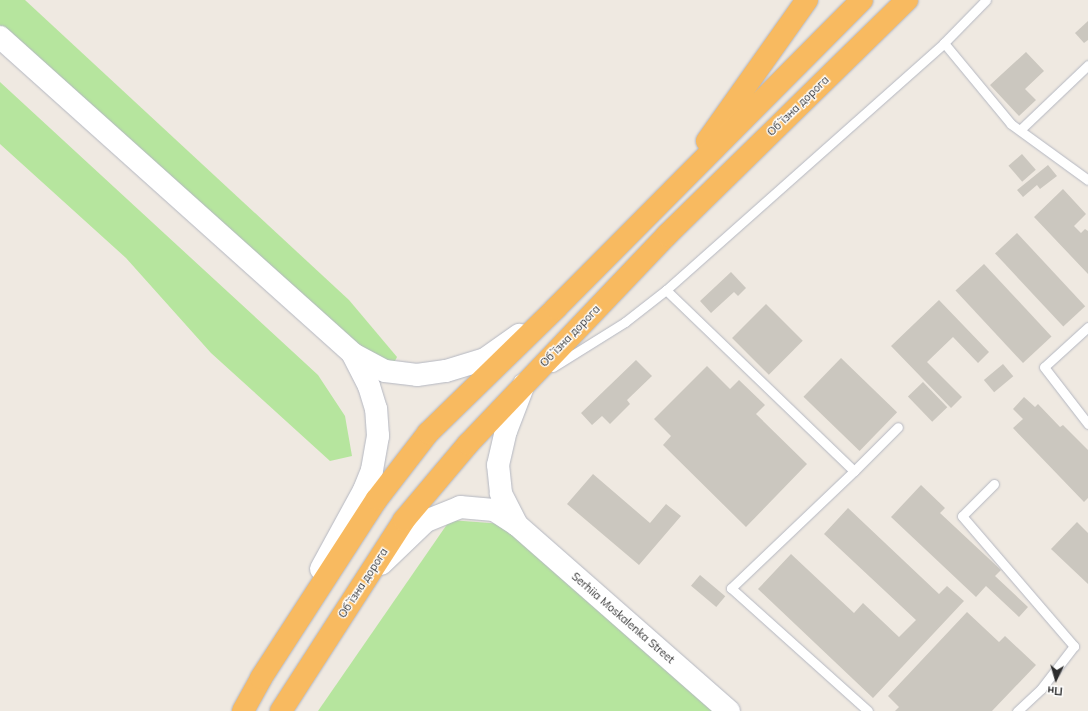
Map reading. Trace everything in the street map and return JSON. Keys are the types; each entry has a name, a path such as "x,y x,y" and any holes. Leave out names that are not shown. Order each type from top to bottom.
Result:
{"highway":[{"path":"680,182 744,85 807,0"},
{"path":"243,711 260,678 377,499 428,433 556,308 862,0"},
{"name":"Обʼїзна дорога","path":"281,711 362,584 420,500 468,444 667,235 904,1"}],"main road":[{"path":"0,37 353,354 385,372 417,375 446,371 485,359 556,308"},
{"path":"260,678 364,490 372,470 378,436 376,409 369,386 353,354"},
{"path":"517,525 501,493 498,465 506,431 524,384"},
{"path":"362,584 426,521 460,507 494,510 517,525"},
{"name":"Serhiia Moskalenka Street","path":"517,525 729,711"}],"lane":[{"path":"524,384 625,322 666,290 944,43 986,0"},
{"path":"944,43 1011,124 1088,180"},
{"path":"1020,130 1088,64"},
{"path":"666,290 854,471"},
{"path":"1088,327 1044,367 1088,424"},
{"path":"868,711 731,588 898,428"},
{"path":"994,484 962,516 1074,646 1041,689 1017,711"}],"green space":[{"path":"0,0 25,0 349,300 397,357 387,376 0,45"},
{"path":"0,82 318,375 345,416 352,456 330,461 211,353 126,258 0,144"},
{"path":"450,520 517,525 729,711 318,711"}],"building":[{"path":"1088,21 1088,40 1084,43 1075,33"},
{"path":"1026,52 1044,71 1025,89 1036,100 1019,116 990,85"},
{"path":"1022,154 1036,170 1022,182 1008,166"},
{"path":"1048,165 1057,176 1040,189 1037,185 1023,197 1017,190"},
{"path":"1063,189 1086,214 1074,226 1081,233 1085,229 1088,231 1088,274 1034,217"},
{"path":"1017,233 1085,306 1063,327 995,253"},
{"path":"984,264 1052,336 1023,363 955,291"},
{"path":"731,272 746,288 738,296 734,292 711,313 700,301"},
{"path":"939,300 989,352 978,363 953,337 927,362 962,397 951,408 891,346"},
{"path":"766,304 803,341 769,375 732,338"},
{"path":"841,358 897,412 860,451 803,397"},
{"path":"636,360 652,376 627,400 630,404 610,424 602,416 592,425 581,413"},
{"path":"1003,364 1013,376 994,392 984,380"},
{"path":"707,366 730,389 739,380 765,405 756,414 807,464 746,527 663,445 671,436 654,419"},
{"path":"923,382 947,407 932,422 908,397"},
{"path":"1024,397 1035,407 1038,404 1060,427 1063,425 1088,450 1088,498 1084,502 1013,428 1023,419 1013,409"},
{"path":"593,474 650,523 666,504 681,516 639,565 567,504"},
{"path":"921,485 945,508 940,513 1001,570 995,576 1028,607 1019,617 986,586 976,597 891,517"},
{"path":"848,508 939,594 947,586 964,601 873,698 758,589 791,554 854,613 863,603 899,637 916,620 824,534"},
{"path":"1077,522 1088,533 1088,584 1051,549"},
{"path":"700,575 725,596 716,607 691,586"},
{"path":"967,612 999,642 1005,636 1036,665 992,711 895,711 899,707 888,696"}]}
